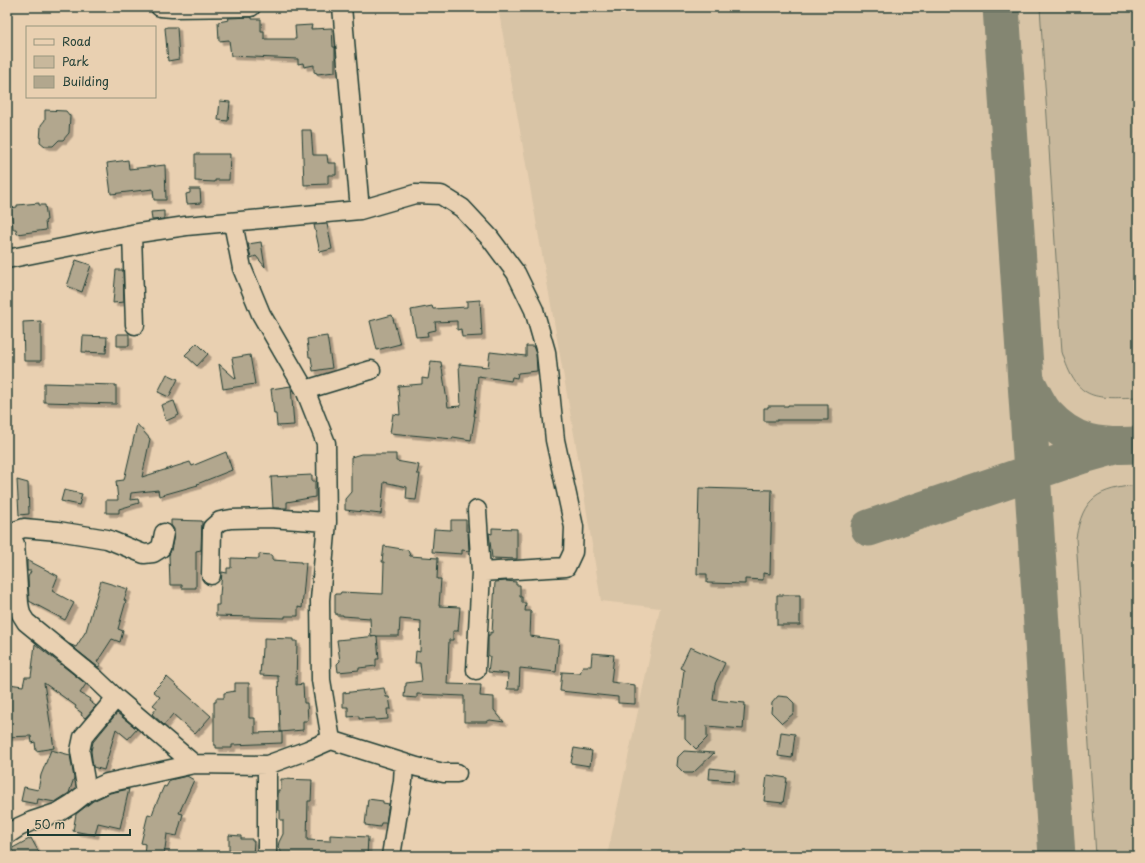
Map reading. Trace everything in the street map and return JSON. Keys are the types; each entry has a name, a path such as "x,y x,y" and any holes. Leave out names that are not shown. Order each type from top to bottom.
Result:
{"street":[{"path":"160,7 251,7"},
{"path":"342,7 360,210"},
{"path":"7,258 132,234 186,226 233,223 360,210 415,194 441,195 462,208 490,238 516,273 534,310 546,352 555,440 574,527 573,552 566,567 481,572"},
{"path":"233,223 242,268 260,314 305,390 326,443 327,522 320,600 321,680 331,740"},
{"path":"132,234 135,325"},
{"path":"305,390 371,370"},
{"path":"476,670 481,572 477,510"},
{"path":"211,575 212,528 220,522 231,519 270,518 327,522"},
{"path":"164,533 161,548 153,553 144,554 107,539 58,531 24,528 8,533 15,544 21,614 26,622 96,679 116,698 194,764"},
{"path":"87,792 80,751 83,737 116,698"},
{"path":"7,835 32,821 59,812 87,792 107,783 194,764 267,764 308,750 331,740 404,763 444,773 457,773"},
{"path":"391,856 403,781 404,763"},
{"path":"267,764 267,856"}],"shaded area":[{"path":"498,7 1138,7 1138,856 607,856 660,608 601,601 577,451"}],"green space":[{"path":"1040,7 1138,7 1138,397 1109,398 1088,393 1074,380 1062,352"},
{"path":"1138,485 1138,856 1096,856 1076,538 1083,513 1088,504 1095,498 1112,489"}],"building":[{"path":"252,17 252,19 261,19 261,31 264,31 264,39 296,39 295,26 312,25 311,29 332,28 333,47 335,47 335,72 317,74 314,72 314,65 304,67 303,63 298,64 298,59 231,56 229,40 219,41 218,22 229,20 228,18"},
{"path":"177,27 179,59 168,61 165,28"},
{"path":"220,101 230,102 228,121 218,120"},
{"path":"45,110 66,111 70,116 69,133 63,140 59,140 53,146 45,146 40,142 41,125 45,120"},
{"path":"302,130 311,130 313,155 327,155 328,163 336,163 336,175 328,175 328,184 304,185"},
{"path":"195,154 230,154 229,180 215,180 215,182 195,181"},
{"path":"128,160 129,169 165,165 166,200 154,200 153,189 111,194 107,163"},
{"path":"190,189 200,189 201,203 187,204 186,194 190,193"},
{"path":"39,203 39,205 45,205 47,220 45,221 46,230 17,234 16,229 13,229 11,208 17,207 17,205"},
{"path":"164,211 164,219 152,220 151,212"},
{"path":"327,224 332,249 320,252 314,225"},
{"path":"261,242 265,267 256,256 251,258 248,244"},
{"path":"76,260 91,265 82,292 67,286"},
{"path":"116,270 123,270 124,302 113,303"},
{"path":"480,300 482,336 462,337 461,329 457,330 457,321 435,322 436,330 427,332 428,336 416,337 411,310 432,306 433,309 467,307 467,301"},
{"path":"392,315 400,344 377,350 370,321"},
{"path":"41,321 41,361 24,361 23,322"},
{"path":"117,334 129,334 129,346 117,346"},
{"path":"83,336 107,337 106,353 82,352"},
{"path":"327,336 332,368 313,371 311,357 309,357 307,339"},
{"path":"197,343 208,354 197,366 185,355"},
{"path":"526,346 533,346 536,354 537,371 518,373 517,378 512,377 511,381 478,376 475,416 471,440 453,437 453,439 390,433 393,414 400,415 398,386 422,384 422,378 428,379 431,361 441,362 448,407 461,406 459,364 488,367 490,352 526,356"},
{"path":"250,355 255,384 223,389 219,364 236,379 232,358"},
{"path":"167,374 178,379 169,397 158,392"},
{"path":"44,383 116,385 116,404 44,402"},
{"path":"291,386 294,425 277,426 271,389"},
{"path":"174,401 179,415 166,421 161,405"},
{"path":"828,405 828,420 764,421 764,408 768,408 768,406"},
{"path":"137,424 150,439 142,477 190,462 192,466 226,452 232,470 197,484 198,485 159,496 158,490 131,493 130,500 138,499 139,503 119,509 119,513 106,513 106,500 118,500 116,481 124,480"},
{"path":"361,454 396,454 396,461 419,465 417,474 420,474 416,500 406,499 407,487 384,482 381,514 345,510 345,499 351,492 351,457"},
{"path":"312,475 312,481 315,481 315,497 287,502 287,508 273,508 271,477"},
{"path":"17,480 28,483 29,514 19,515"},
{"path":"699,488 772,490 770,574 763,573 763,580 745,579 745,584 707,583 707,574 697,574"},
{"path":"64,490 82,494 79,505 61,501"},
{"path":"171,520 202,521 201,550 196,551 196,588 182,588 182,585 170,585 169,555 174,535"},
{"path":"451,520 466,520 469,551 462,550 462,554 432,552 434,529 451,530"},
{"path":"492,528 517,529 517,559 492,558 489,533 492,534"},
{"path":"384,546 408,550 410,556 438,558 437,579 441,579 439,606 460,607 458,631 453,631 453,640 449,640 447,684 481,685 480,696 494,697 494,710 504,722 490,720 486,722 464,722 464,696 417,694 417,698 404,697 406,683 422,681 420,663 415,663 416,651 420,652 421,621 400,619 399,636 377,636 379,659 376,659 376,666 359,668 359,670 338,672 337,664 340,661 337,640 371,637 370,618 336,615 335,594 340,594 341,592 383,594 384,562 382,562"},
{"path":"259,554 272,555 272,560 306,563 302,608 298,607 298,616 285,616 285,618 216,616 216,605 219,605 222,572 227,573 227,568 231,568 231,558 259,559"},
{"path":"27,560 58,576 52,591 74,603 65,620 29,601 28,577 31,571 27,571"},
{"path":"101,581 128,589 124,600 126,601 118,629 123,631 120,642 112,639 97,662 101,665 98,667 69,644 76,647 86,631"},
{"path":"495,582 516,582 516,585 520,585 520,597 522,597 522,603 526,603 525,611 531,611 530,636 559,640 556,672 520,668 519,689 507,689 508,674 488,672 490,656 488,656 488,635 490,635 490,632 492,633"},
{"path":"777,595 800,595 800,625 777,625"},
{"path":"264,638 293,639 293,641 297,641 296,685 303,684 304,703 307,703 308,721 303,721 303,730 280,732 278,676 260,675"},
{"path":"35,644 86,684 80,693 90,699 89,701 96,706 85,718 81,715 82,713 75,708 76,706 44,683 54,748 36,751 35,742 32,743 31,736 7,737 7,687 9,687 9,684 23,686 25,677 31,677"},
{"path":"690,647 725,663 715,684 713,700 745,703 743,729 707,726 707,738 696,749 685,738 685,716 678,716 684,670 680,668"},
{"path":"592,653 614,655 611,682 635,685 635,704 618,703 618,697 560,691 562,672 580,673 583,666 591,666"},
{"path":"167,677 211,716 195,734 173,714 164,725 152,714 157,708 153,705 160,697 153,691"},
{"path":"235,683 249,683 249,718 255,718 255,733 282,732 282,743 232,745 232,748 216,748 216,745 214,745 214,702 216,702 216,698 224,698 224,693 235,691"},
{"path":"384,688 386,697 389,697 391,709 387,709 388,719 375,720 375,718 359,719 359,716 348,717 348,707 343,707 343,693"},
{"path":"778,696 788,697 794,703 794,713 782,723 771,712 772,703"},
{"path":"117,713 137,729 128,739 116,729 104,770 93,767 91,751 93,742"},
{"path":"781,732 795,734 792,758 778,756"},
{"path":"574,748 592,751 590,766 571,763"},
{"path":"51,750 70,755 74,778 69,793 55,802 38,799 37,804 21,801 24,787 38,790 41,775"},
{"path":"684,751 714,753 693,773 684,773 677,766 678,757"},
{"path":"710,768 735,771 734,781 709,779"},
{"path":"767,775 787,778 783,803 764,801"},
{"path":"187,776 194,780 179,813 183,814 177,836 167,834 164,856 144,856 145,844 141,843 148,814 152,815 164,786 166,787 170,780"},
{"path":"281,779 312,780 311,801 308,801 307,840 330,841 330,835 368,837 367,856 281,856 281,851 278,847 283,834 283,820 280,820 280,810 278,810 278,790 281,790"},
{"path":"129,789 120,828 98,823 95,835 73,831 76,814 93,801 110,793"},
{"path":"368,799 383,801 383,803 389,804 386,823 381,823 380,827 365,825"},
{"path":"229,835 241,836 241,839 252,839 252,841 254,841 253,856 231,856 231,851 229,851"},
{"path":"31,838 41,856 7,856 7,851"}],"taxiway":[{"path":"1001,7 1057,856"},
{"path":"1026,381 1046,415 1066,433 1088,442 1099,444 1124,446 1138,445"},
{"path":"869,528 1080,456 1112,447"}]}
